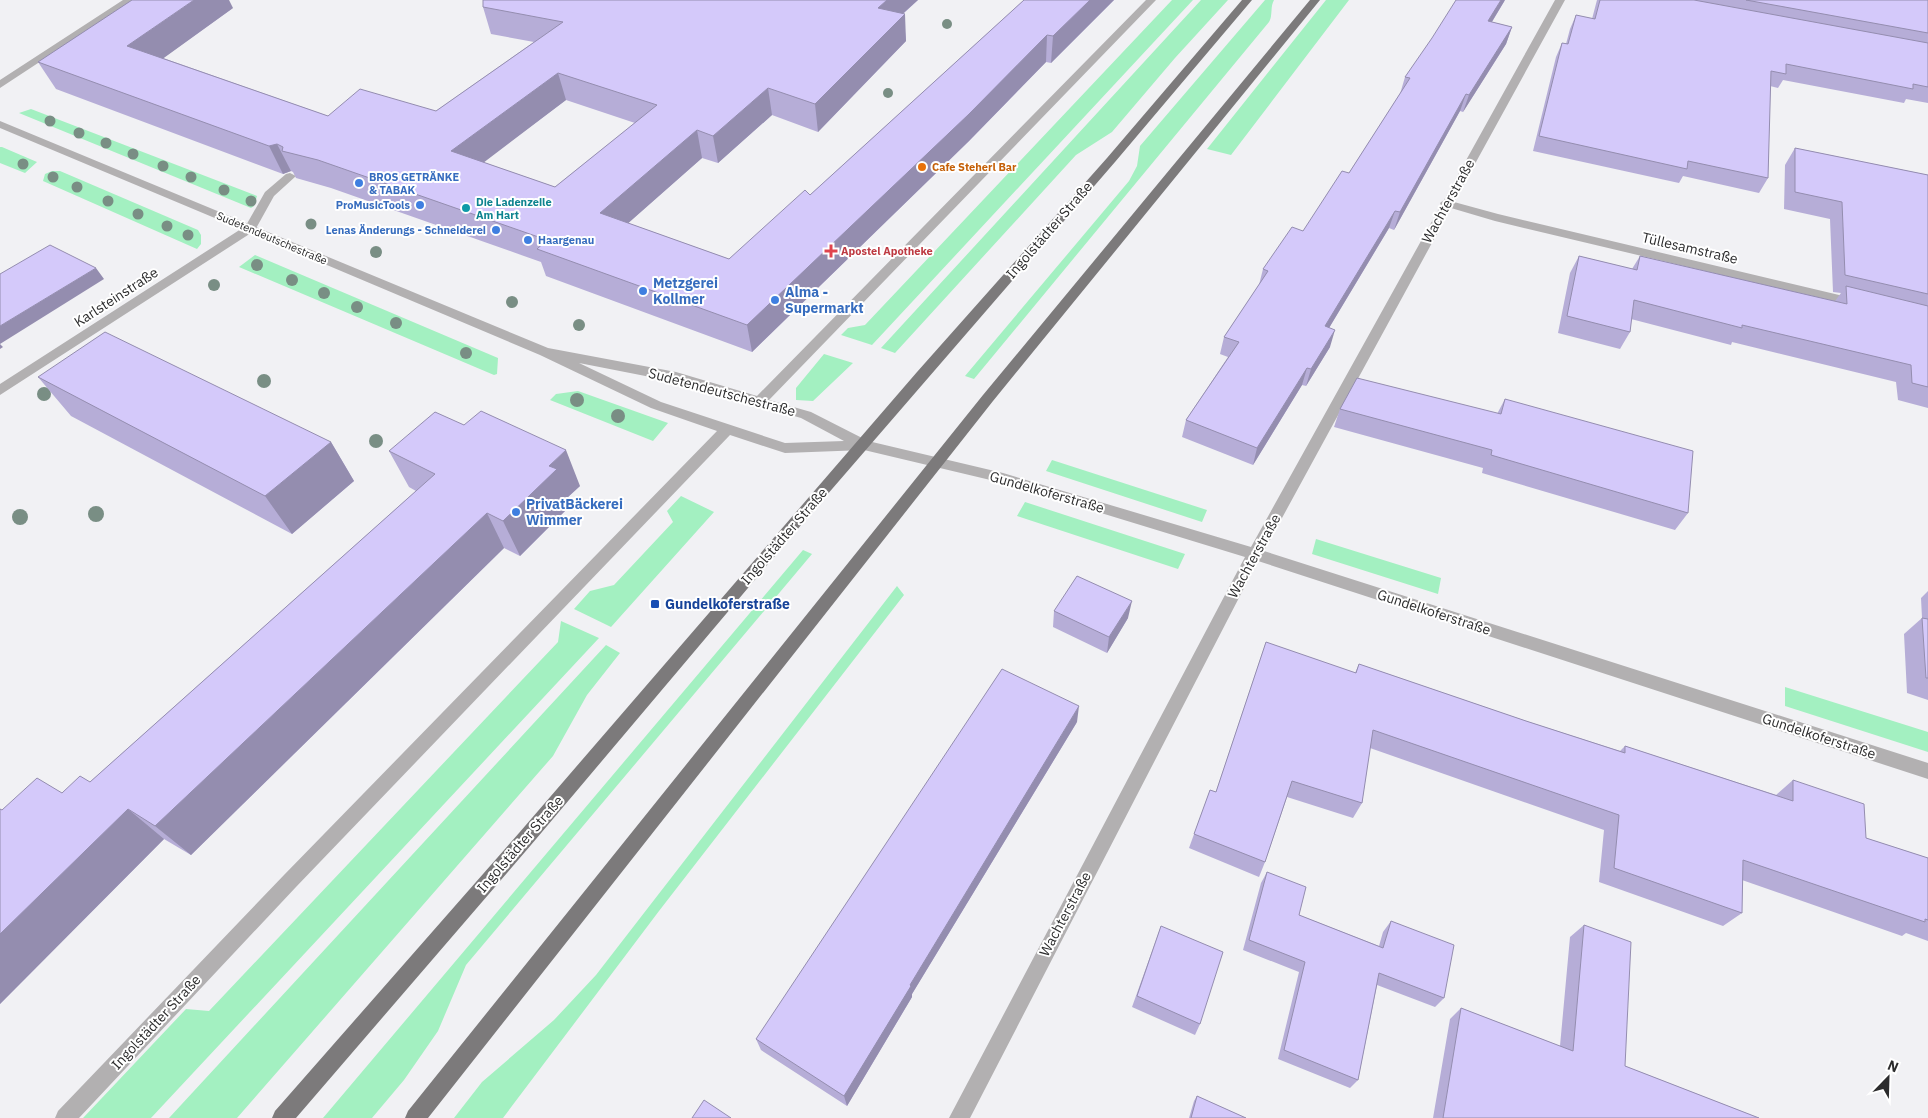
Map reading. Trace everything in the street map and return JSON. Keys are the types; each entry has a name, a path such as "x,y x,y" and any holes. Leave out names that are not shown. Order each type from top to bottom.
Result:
{"main road":[{"name":"Ingolstädter Straße","path":"282,1118 525,839 802,514 1111,160 1247,0"},
{"path":"415,1118 937,462 1315,0"}],"street":[{"path":"0,85 129,0"},
{"path":"759,402 1150,0"},
{"name":"Wachterstraße","path":"958,1118 1255,554 1446,203 1560,0"},
{"name":"Sudetendeutschestraße","path":"0,124 545,352 656,405 785,448 864,445"},
{"path":"250,229 269,194 290,176"},
{"name":"Tüllesamstraße","path":"1446,203 1495,217 1870,306"},
{"name":"Karlsteinstraße","path":"0,390 250,229"},
{"name":"Sudetendeutschestraße","path":"545,352 676,377 812,418 864,445 937,462"},
{"name":"Ingolstädter Straße","path":"65,1118 297,874 727,430"},
{"name":"Gundelkoferstraße","path":"937,462 1041,489 1255,554 1928,771"}],"green space":[{"path":"1172,0 1193,0 872,345 841,335 848,328 865,325"},
{"path":"1201,0 1228,0 1175,58 1112,132 1076,155 895,353 881,348"},
{"path":"1265,0 1274,0 1269,22 974,379 965,376 1129,181 1137,166 1140,146"},
{"path":"1326,0 1349,0 1231,155 1207,149"},
{"path":"31,109 257,196 254,206 251,208 19,113"},
{"path":"0,147 37,162 25,173 0,163"},
{"path":"52,171 60,171 198,230 201,235 201,244 197,249 43,181 45,174"},
{"path":"255,255 498,358 497,374 494,375 239,267"},
{"path":"824,354 853,363 813,401 796,400 796,388"},
{"path":"578,391 668,423 653,441 550,400 556,394"},
{"path":"1052,460 1207,510 1202,522 1046,471"},
{"path":"681,496 714,512 611,627 574,609 590,591 614,585 673,522 667,511"},
{"path":"1025,502 1185,554 1178,569 1017,516"},
{"path":"1316,539 1441,578 1438,594 1312,554"},
{"path":"803,550 812,554 466,965 438,1031 404,1080 372,1118 323,1118"},
{"path":"897,586 904,595 659,911 503,1118 454,1118 482,1082 554,1020 596,975"},
{"path":"561,621 599,638 151,1118 83,1118 186,1009 209,1011 558,642"},
{"path":"606,645 620,653 587,695 553,756 237,1118 169,1118"},
{"path":"1785,687 1928,732 1928,752 1785,706"}],"building":[{"path":"132,0 194,0 127,46 328,116 360,89 436,111 563,22 483,7 483,0 887,0 878,8 905,14 815,104 768,88 713,136 697,130 600,213 729,259 805,190 810,195 1024,0 1090,0 1053,36 1047,35 969,114 747,325 537,249 547,240 318,160 282,151 283,147 277,144 269,146 38,62","holes":["558,73 657,105 555,187 451,151"]},
{"path":"1456,0 1501,0 1488,21 1512,27 1469,95 1466,94 1400,212 1395,211 1325,326 1335,330 1311,369 1307,368 1257,448 1186,420 1239,342 1224,337 1268,271 1263,269 1292,227 1303,231 1342,171 1349,173 1410,78 1405,77"},
{"path":"1600,0 1694,0 1928,43 1928,87 1913,84 1913,89 1786,64 1786,74 1771,71 1768,178 1688,161 1687,169 1539,136 1562,43 1568,44 1576,15 1595,19"},
{"path":"1746,0 1928,0 1928,33"},
{"path":"1795,148 1928,175 1928,294 1845,275 1842,202 1795,192"},
{"path":"50,245 96,268 0,326 0,274"},
{"path":"1579,256 1637,270 1640,256 1847,304 1846,286 1928,306 1928,387 1912,383 1911,365 1742,325 1742,328 1634,300 1630,332 1567,316"},
{"path":"105,332 331,442 265,496 38,377"},
{"path":"1357,378 1501,414 1505,399 1693,451 1688,513 1491,455 1492,450 1340,409"},
{"path":"481,411 566,450 549,466 557,469 503,521 487,513 155,826 128,809 0,934 0,809 2,810 37,778 62,793 80,776 90,782 435,474 389,451 435,412 464,425"},
{"path":"1077,576 1132,601 1109,637 1054,611"},
{"path":"1922,618 1928,619 1928,678 1926,678"},
{"path":"1266,642 1356,673 1359,664 1625,753 1625,746 1793,801 1793,780 1864,804 1866,838 1928,858 1928,920 1925,919 1925,922 1743,860 1742,913 1614,868 1619,815 1373,730 1362,803 1292,781 1265,862 1194,834 1210,790 1216,792"},
{"path":"1002,669 1079,706 844,1096 756,1039"},
{"path":"1267,872 1306,887 1299,915 1383,948 1391,921 1454,945 1444,998 1379,973 1358,1080 1284,1050 1305,962 1249,940"},
{"path":"1584,925 1631,942 1625,1066 1759,1118 1443,1118 1461,1008 1573,1051"},
{"path":"1161,926 1223,952 1200,1024 1137,996"},
{"path":"1197,1096 1246,1118 1191,1118"},
{"path":"704,1100 731,1118 692,1118"}],"place":[{"name":"Cafe Steherl Bar","path":"922,167"},
{"name":"BROS GETRÄNKE & TABAK","path":"359,183"},
{"name":"ProMusicTools","path":"420,205"},
{"name":"Die Ladenzeile Am Hart","path":"466,208"},
{"name":"Lenas Änderungs - Schneiderei","path":"496,230"},
{"name":"Haargenau","path":"528,240"},
{"name":"Apostel Apotheke","path":"831,251"},
{"name":"Metzgerei Kollmer","path":"643,291"},
{"name":"Alma - Supermarkt","path":"775,300"},
{"name":"PrivatBäckerei Wimmer","path":"516,512"},
{"name":"Gundelkoferstraße","path":"655,604"}]}
